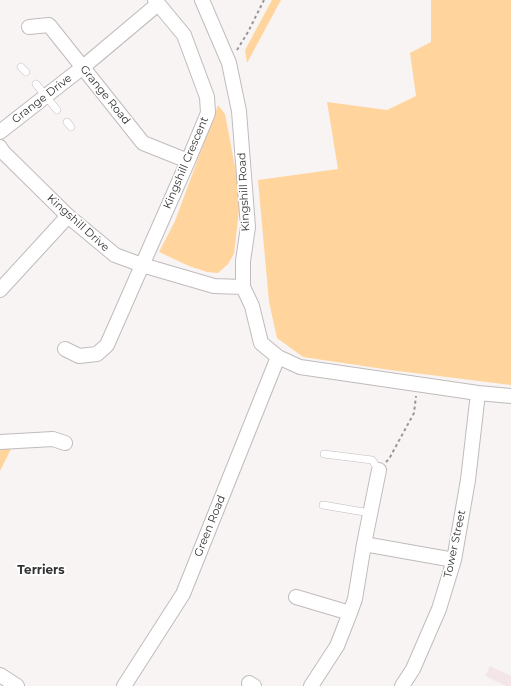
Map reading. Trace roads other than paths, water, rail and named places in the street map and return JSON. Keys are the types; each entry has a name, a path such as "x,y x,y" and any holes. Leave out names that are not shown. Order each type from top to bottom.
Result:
{"street":[{"name":"Kingshill Road","path":"202,0 229,63 239,111 248,227 243,261 243,287 252,306 261,343 278,357 300,367 478,393 511,396"},
{"name":"Grange Drive","path":"0,132 82,67 157,2"},
{"name":"Kingshill Crescent","path":"65,349 79,356 97,354 107,345 208,112 207,97 184,35 157,2"},
{"name":"Grange Road","path":"29,27 49,25 143,142 188,161"},
{"name":"Kingshill Drive","path":"0,147 3,152 68,216 115,255 142,265 214,286 243,287"},
{"path":"0,290 68,216"},
{"name":"Green Road","path":"124,686 183,594 278,357"},
{"name":"Tower Street","path":"402,686 413,669 439,609 454,560 468,480 478,393"},
{"path":"0,442 53,439 65,443"},
{"path":"311,686 337,646 355,599 378,470"},
{"path":"364,544 454,560"},
{"path":"296,597 350,614"},
{"path":"0,675 17,686"}],"lane":[{"path":"36,84 57,110"},
{"path":"324,454 372,460 378,470"},
{"path":"323,505 370,513"}],"district":[{"name":"Terriers","path":"41,570"}]}
